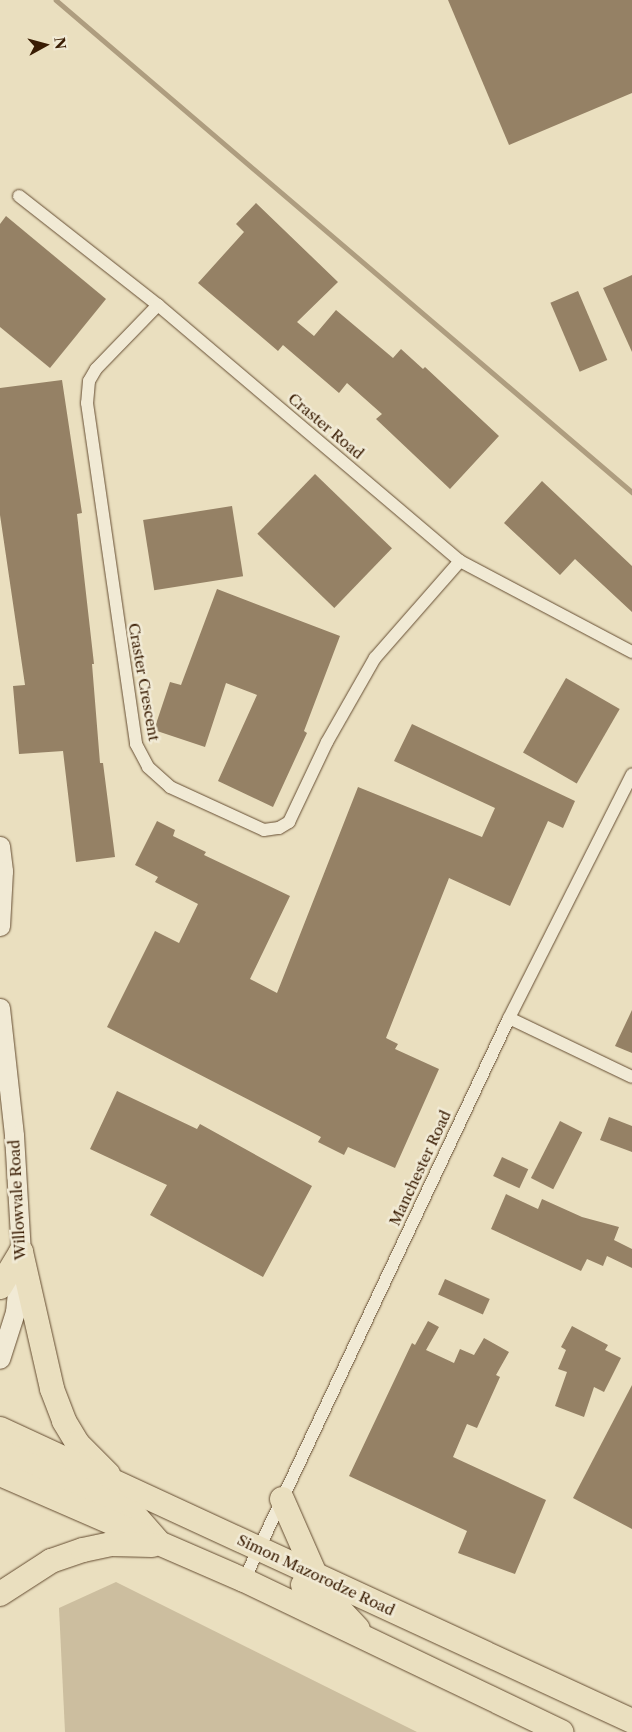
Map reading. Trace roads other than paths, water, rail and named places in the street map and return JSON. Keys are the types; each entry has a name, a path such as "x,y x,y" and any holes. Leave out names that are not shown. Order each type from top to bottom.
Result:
{"highway":[{"path":"0,1288 21,1252"},
{"path":"21,1252 52,1389 64,1421 77,1443 121,1487"},
{"name":"Simon Mazorodze Road","path":"0,1429 121,1487 261,1548 632,1721"},
{"path":"0,1451 134,1514 161,1545"},
{"path":"0,1474 244,1580 561,1732"},
{"path":"282,1499 315,1574"},
{"path":"0,1594 52,1561 83,1550 112,1544 161,1545"},
{"path":"261,1548 267,1568 329,1598 366,1638"}],"main road":[{"path":"0,846 3,872 0,926"},
{"name":"Willowvale Road","path":"0,1008 14,1135 21,1252 16,1312 0,1360"}],"street":[{"name":"Craster Road","path":"19,196 158,305 460,561 632,652"},
{"name":"Craster Crescent","path":"158,305 96,369 89,380 87,403 136,744 148,767 170,787 264,830 279,828 289,822 327,742 375,658 460,561"},
{"name":"Manchester Road","path":"244,1580 261,1548 282,1499 509,1018 632,774"},
{"path":"509,1018 632,1077"}],"waterway":[{"path":"56,0 632,492"}]}
